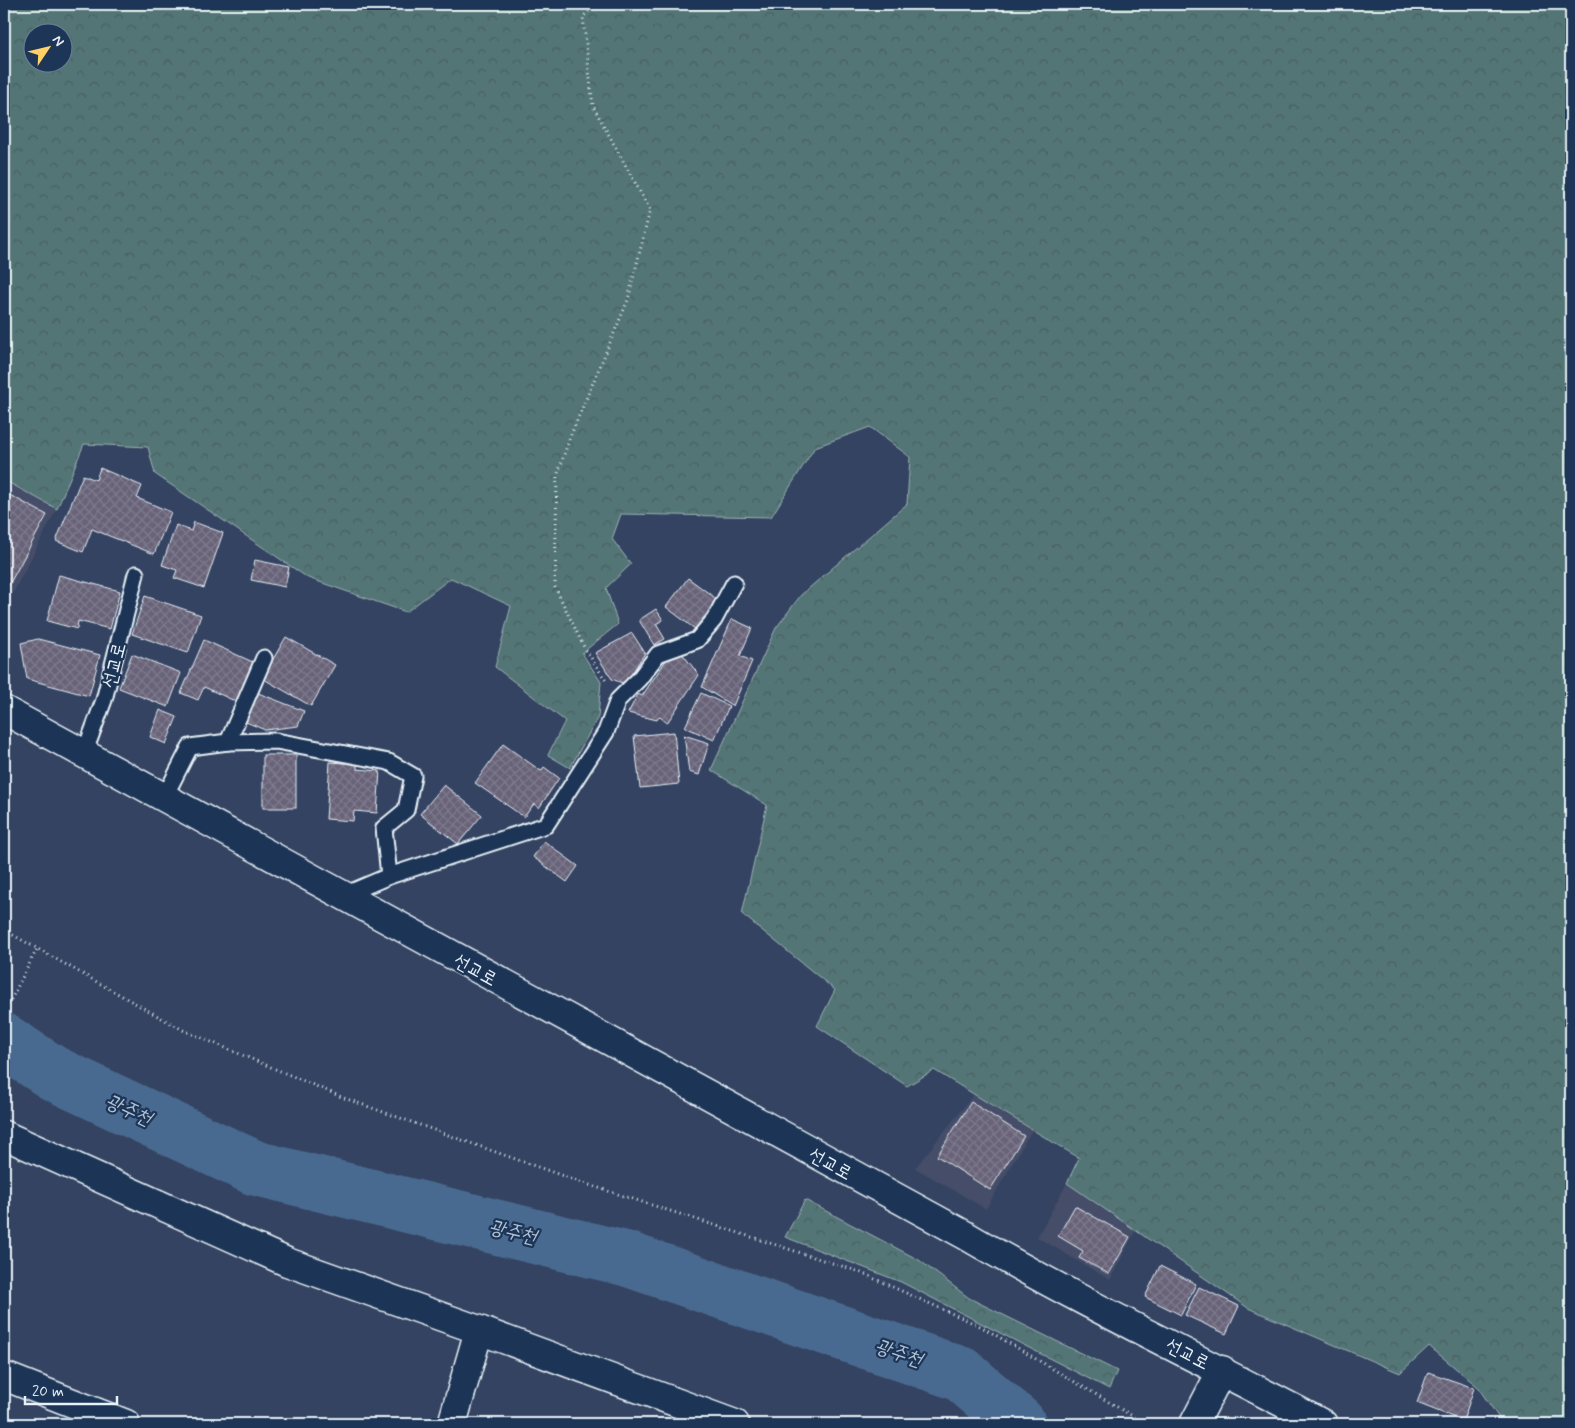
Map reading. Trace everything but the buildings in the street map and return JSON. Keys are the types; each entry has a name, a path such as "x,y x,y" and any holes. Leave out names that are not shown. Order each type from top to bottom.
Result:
{"street":[{"name":"선교로","path":"4,710 965,1236 1031,1274 1222,1370 1294,1418 1323,1424"},
{"path":"4,1135 287,1262 735,1424"},
{"path":"452,1424 479,1330"},
{"path":"1194,1424 1222,1370"},
{"path":"4,1376 126,1424"}],"lane":[{"name":"선교로","path":"84,754 104,700 136,574"},
{"path":"342,896 389,876 546,825 606,732 618,700 639,679 658,654 696,640 714,620 734,583"},
{"path":"228,742 264,658"},
{"path":"164,798 190,747 228,742 276,741 389,762 413,776 406,810 384,828 389,876"}],"path":[{"path":"596,4 583,17 594,106 650,210 628,300 570,437 557,476 555,587 584,647 618,700"},
{"path":"4,930 183,1030 344,1098 580,1182 857,1271 982,1327 1146,1424"},
{"path":"4,1013 37,950"}],"shaded area":[{"path":"4,480 57,509 11,597 4,675"},
{"path":"974,1094 1032,1130 986,1209 915,1168"},
{"path":"1067,1183 1136,1230 1110,1280 1037,1237"}],"green space":[{"path":"4,4 1571,4 1571,1424 1503,1424 1477,1386 1429,1346 1400,1373 1248,1308 1067,1183 1079,1158 934,1070 907,1086 817,1026 835,990 742,914 767,805 711,770 776,628 801,595 907,504 910,457 870,427 815,447 771,517 621,514 612,539 631,564 606,588 618,624 582,653 601,682 598,717 570,768 548,755 565,721 495,667 511,606 451,578 406,612 308,578 155,474 148,447 84,444 57,509 4,480"},
{"path":"805,1200 919,1260 969,1298 1117,1371 1109,1389 901,1282 785,1237"}],"waterway":[{"name":"광주천","path":"4,1041 53,1073 255,1168 627,1259 961,1374 1019,1424"}]}
